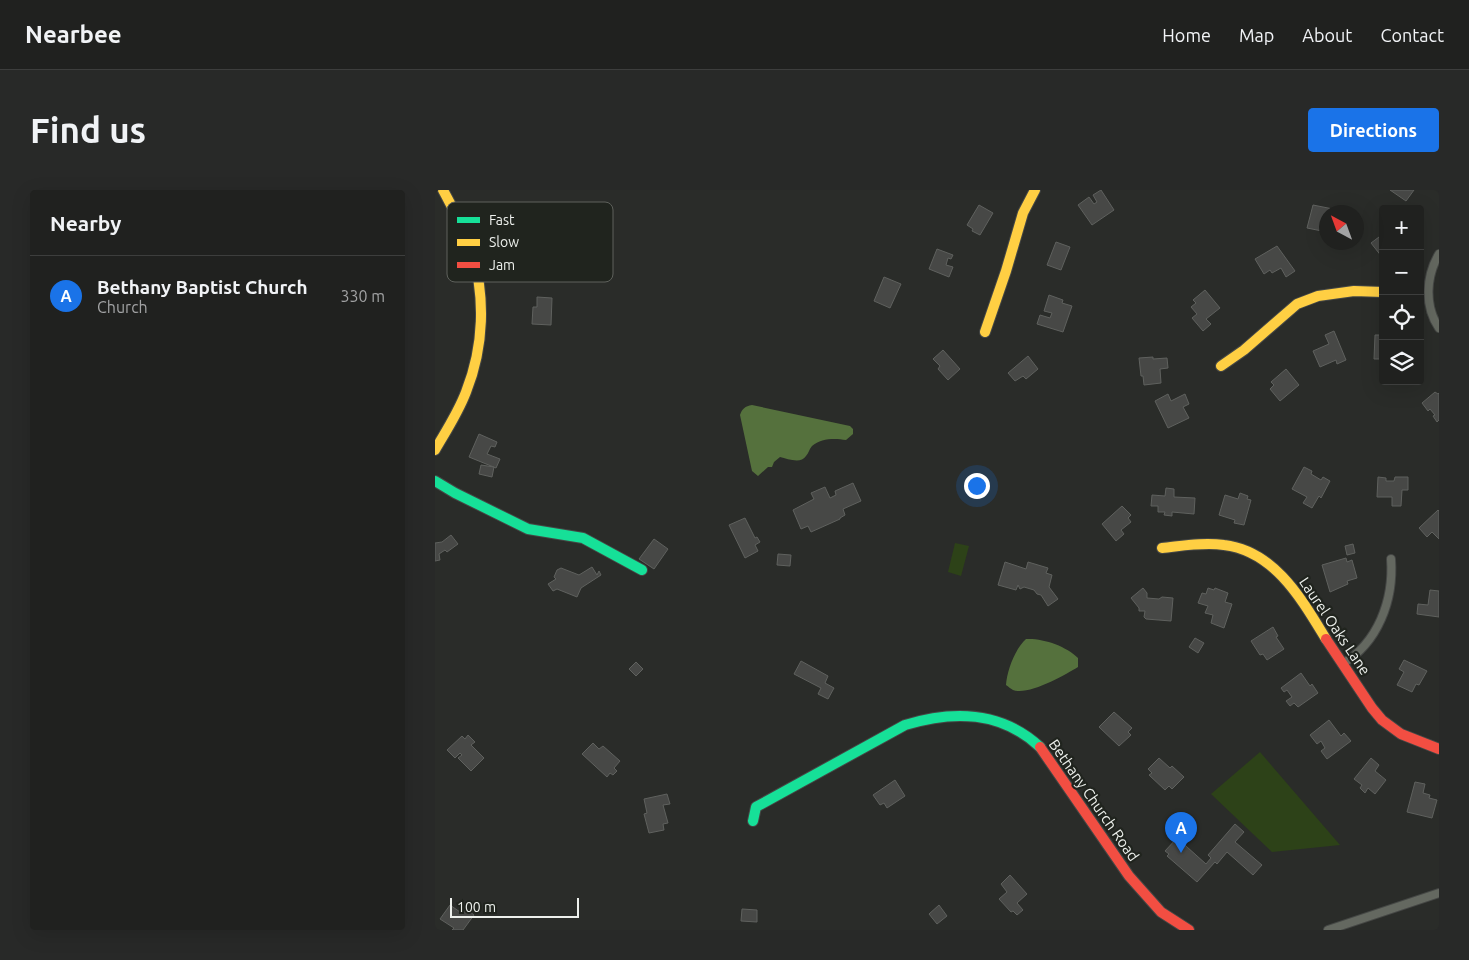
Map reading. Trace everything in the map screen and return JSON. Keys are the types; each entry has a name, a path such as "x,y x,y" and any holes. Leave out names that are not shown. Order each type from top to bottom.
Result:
{"street":[{"path":"443,190 450,202"},
{"path":"985,332 1013,250 1017,226 1027,202 1035,190"},
{"path":"1439,254 1424,294 1439,328"},
{"path":"435,450 467,390 478,348 481,326 479,282"},
{"path":"1221,366 1244,350 1297,304 1318,296 1354,290 1379,292"},
{"path":"435,481 527,530 583,538 642,570"},
{"name":"Laurel Oaks Lane","path":"1163,548 1222,546 1241,549 1266,563 1294,589 1342,664 1382,721 1392,729 1415,741 1439,749"},
{"path":"1342,664 1362,649 1379,622 1389,592 1391,559"},
{"name":"Bethany Church Road","path":"753,821 756,807 905,725 927,718 947,715 967,715 988,719 1018,730 1040,747 1129,876 1161,912 1189,930"},
{"path":"1327,930 1439,893"}],"shaded area":[{"path":"752,405 850,426 853,429 853,434 846,440 828,439 816,443 801,460 780,457 774,462 772,467 768,467 758,476 752,471 740,415 744,408"},
{"path":"955,543 969,546 961,576 948,572"},
{"path":"1026,639 1047,641 1061,646 1078,658 1078,667 1037,687 1020,691 1013,690 1006,685 1008,673 1015,654"},
{"path":"1260,752 1340,845 1272,852 1211,794"}],"building":[{"path":"1101,190 1114,210 1092,225 1078,205 1089,197 1094,204 1097,202 1093,195"},
{"path":"1390,190 1414,190 1406,201"},
{"path":"979,205 993,213 980,235 972,231 973,229 967,225"},
{"path":"1313,205 1319,206 1319,230 1307,228"},
{"path":"1379,237 1379,253 1371,243"},
{"path":"1056,242 1070,247 1061,270 1047,265"},
{"path":"1277,246 1295,271 1286,277 1281,268 1272,273 1270,270 1264,274 1255,259"},
{"path":"937,249 953,255 951,259 948,258 946,265 953,267 949,277 929,269"},
{"path":"884,277 901,284 890,308 874,301"},
{"path":"1205,290 1220,308 1206,319 1211,324 1203,331 1192,318 1197,314 1191,307 1196,303 1193,300"},
{"path":"1049,295 1063,300 1062,303 1072,306 1063,332 1037,324 1040,315 1050,318 1052,313 1044,311"},
{"path":"537,297 552,298 551,325 532,324 533,307 537,307"},
{"path":"1334,331 1346,360 1337,364 1336,360 1320,367 1313,351 1329,344 1325,335"},
{"path":"1375,335 1379,335 1379,359 1374,359"},
{"path":"943,350 960,369 948,380 938,369 940,366 933,359"},
{"path":"1028,356 1038,369 1026,379 1023,376 1015,381 1008,373"},
{"path":"1153,357 1153,359 1167,358 1168,368 1160,369 1161,383 1144,385 1139,358"},
{"path":"1286,369 1299,385 1280,401 1270,389 1274,385 1271,382"},
{"path":"1435,392 1439,393 1439,420 1437,422 1433,416 1435,415 1430,409 1428,411 1422,403"},
{"path":"1168,394 1171,401 1185,394 1189,404 1183,407 1189,418 1168,428 1155,401"},
{"path":"479,434 497,442 495,447 491,446 487,454 500,459 496,468 469,457"},
{"path":"481,465 494,467 492,477 479,474"},
{"path":"1304,467 1312,471 1311,474 1321,480 1323,477 1330,481 1321,498 1319,496 1312,508 1303,503 1307,497 1292,489"},
{"path":"1378,477 1386,478 1386,481 1394,481 1395,477 1408,477 1408,490 1402,490 1401,506 1392,506 1392,497 1377,497"},
{"path":"853,483 861,501 843,509 845,515 840,519 811,532 808,526 801,529 793,510 814,499 811,493 825,487 830,498 836,495 835,491"},
{"path":"1166,488 1174,489 1174,497 1195,498 1194,514 1172,512 1172,516 1164,515 1165,512 1158,512 1158,506 1151,506 1152,495 1165,496"},
{"path":"1240,493 1248,496 1247,499 1251,500 1244,525 1234,523 1235,520 1219,515 1225,495 1238,499"},
{"path":"1122,506 1131,515 1128,518 1131,522 1121,530 1124,534 1116,541 1102,524"},
{"path":"1438,510 1439,539 1432,532 1427,537 1419,528"},
{"path":"745,518 755,538 757,537 760,542 755,545 758,551 745,558 729,525"},
{"path":"451,535 458,544 447,552 445,550 439,554 440,560 435,561 435,543 442,542"},
{"path":"654,539 668,549 654,569 639,559"},
{"path":"1353,544 1355,553 1347,555 1345,546"},
{"path":"778,554 791,555 790,566 777,565"},
{"path":"1346,558 1347,562 1352,560 1357,578 1347,581 1348,584 1330,592 1322,565"},
{"path":"1005,562 1026,569 1028,562 1048,568 1046,573 1052,575 1049,587 1058,599 1048,606 1041,595 1037,594 1034,590 1024,587 1020,589 1018,585 1016,590 998,585"},
{"path":"592,567 597,575 599,571 601,575 581,588 577,597 557,589 553,591 548,584 556,579 554,577 557,570 561,568 579,575"},
{"path":"1143,588 1147,593 1147,598 1173,598 1171,621 1146,619 1144,617 1145,611 1139,611 1139,608 1131,598"},
{"path":"1208,588 1214,590 1215,588 1228,593 1225,602 1232,604 1224,628 1211,623 1213,615 1205,613 1208,606 1198,603 1202,593 1206,594"},
{"path":"1430,590 1439,591 1439,617 1417,614 1418,604 1428,605"},
{"path":"1273,627 1278,636 1276,637 1284,649 1267,660 1263,654 1260,655 1251,641"},
{"path":"1195,638 1204,643 1198,653 1189,647"},
{"path":"1404,660 1427,671 1419,685 1416,684 1412,692 1397,685 1404,672 1399,669"},
{"path":"801,661 828,676 825,683 834,688 828,699 818,694 821,688 794,674"},
{"path":"636,662 643,669 636,676 629,669"},
{"path":"1301,673 1310,686 1312,684 1318,693 1298,707 1294,703 1290,706 1286,701 1292,697 1287,690 1284,692 1281,688"},
{"path":"1114,712 1132,728 1128,732 1131,735 1119,746 1099,727"},
{"path":"1329,720 1341,736 1344,733 1351,741 1327,759 1321,751 1325,748 1321,741 1317,744 1310,735"},
{"path":"468,735 475,742 471,745 484,758 471,771 458,758 462,755 460,753 455,758 447,750 462,736 465,739"},
{"path":"593,743 599,749 603,746 620,761 614,768 617,771 613,775 610,773 607,777 582,754"},
{"path":"1159,758 1184,777 1172,789 1169,786 1165,790 1149,775 1152,773 1148,769"},
{"path":"1371,758 1379,765 1375,771 1386,780 1375,794 1368,788 1365,793 1360,788 1362,785 1354,779"},
{"path":"895,780 905,796 887,808 884,803 880,805 873,795"},
{"path":"1415,782 1425,784 1423,793 1430,795 1429,798 1437,800 1432,818 1407,812"},
{"path":"667,794 670,804 663,805 668,823 663,824 664,830 649,833 644,814 647,813 644,799"},
{"path":"1235,824 1244,832 1235,842 1262,865 1253,875 1227,852 1197,882 1167,856 1169,854 1165,851 1177,838 1206,864 1211,858 1208,855"},
{"path":"1010,875 1027,894 1017,903 1023,910 1017,915 1013,911 1011,912 999,899 1007,892 1001,884"},
{"path":"450,905 460,912 463,907 474,915 463,930 452,930 454,928 440,919"},
{"path":"939,905 947,916 937,924 929,914"},
{"path":"742,909 757,910 757,922 741,921"}],"traffic: fast":[{"path":"435,481 528,529 583,538 642,570"},
{"path":"753,821 756,807 905,725 923,720 959,716 993,720 1025,735 1040,747"}],"traffic: slow":[{"path":"443,190 449,202"},
{"path":"985,332 1023,213 1035,190"},
{"path":"435,450 456,415 472,375 481,321 478,282"},
{"path":"1221,366 1244,350 1297,304 1318,296 1354,291 1379,292"},
{"path":"1162,548 1216,544 1242,549 1258,557 1272,567 1297,594 1326,639"}],"traffic: jam":[{"path":"1326,639 1382,720 1401,734 1439,749"},
{"path":"1040,747 1129,876 1161,912 1189,930"}],"place":[{"name":"Bethany Baptist Church","path":"1181,853"}]}
